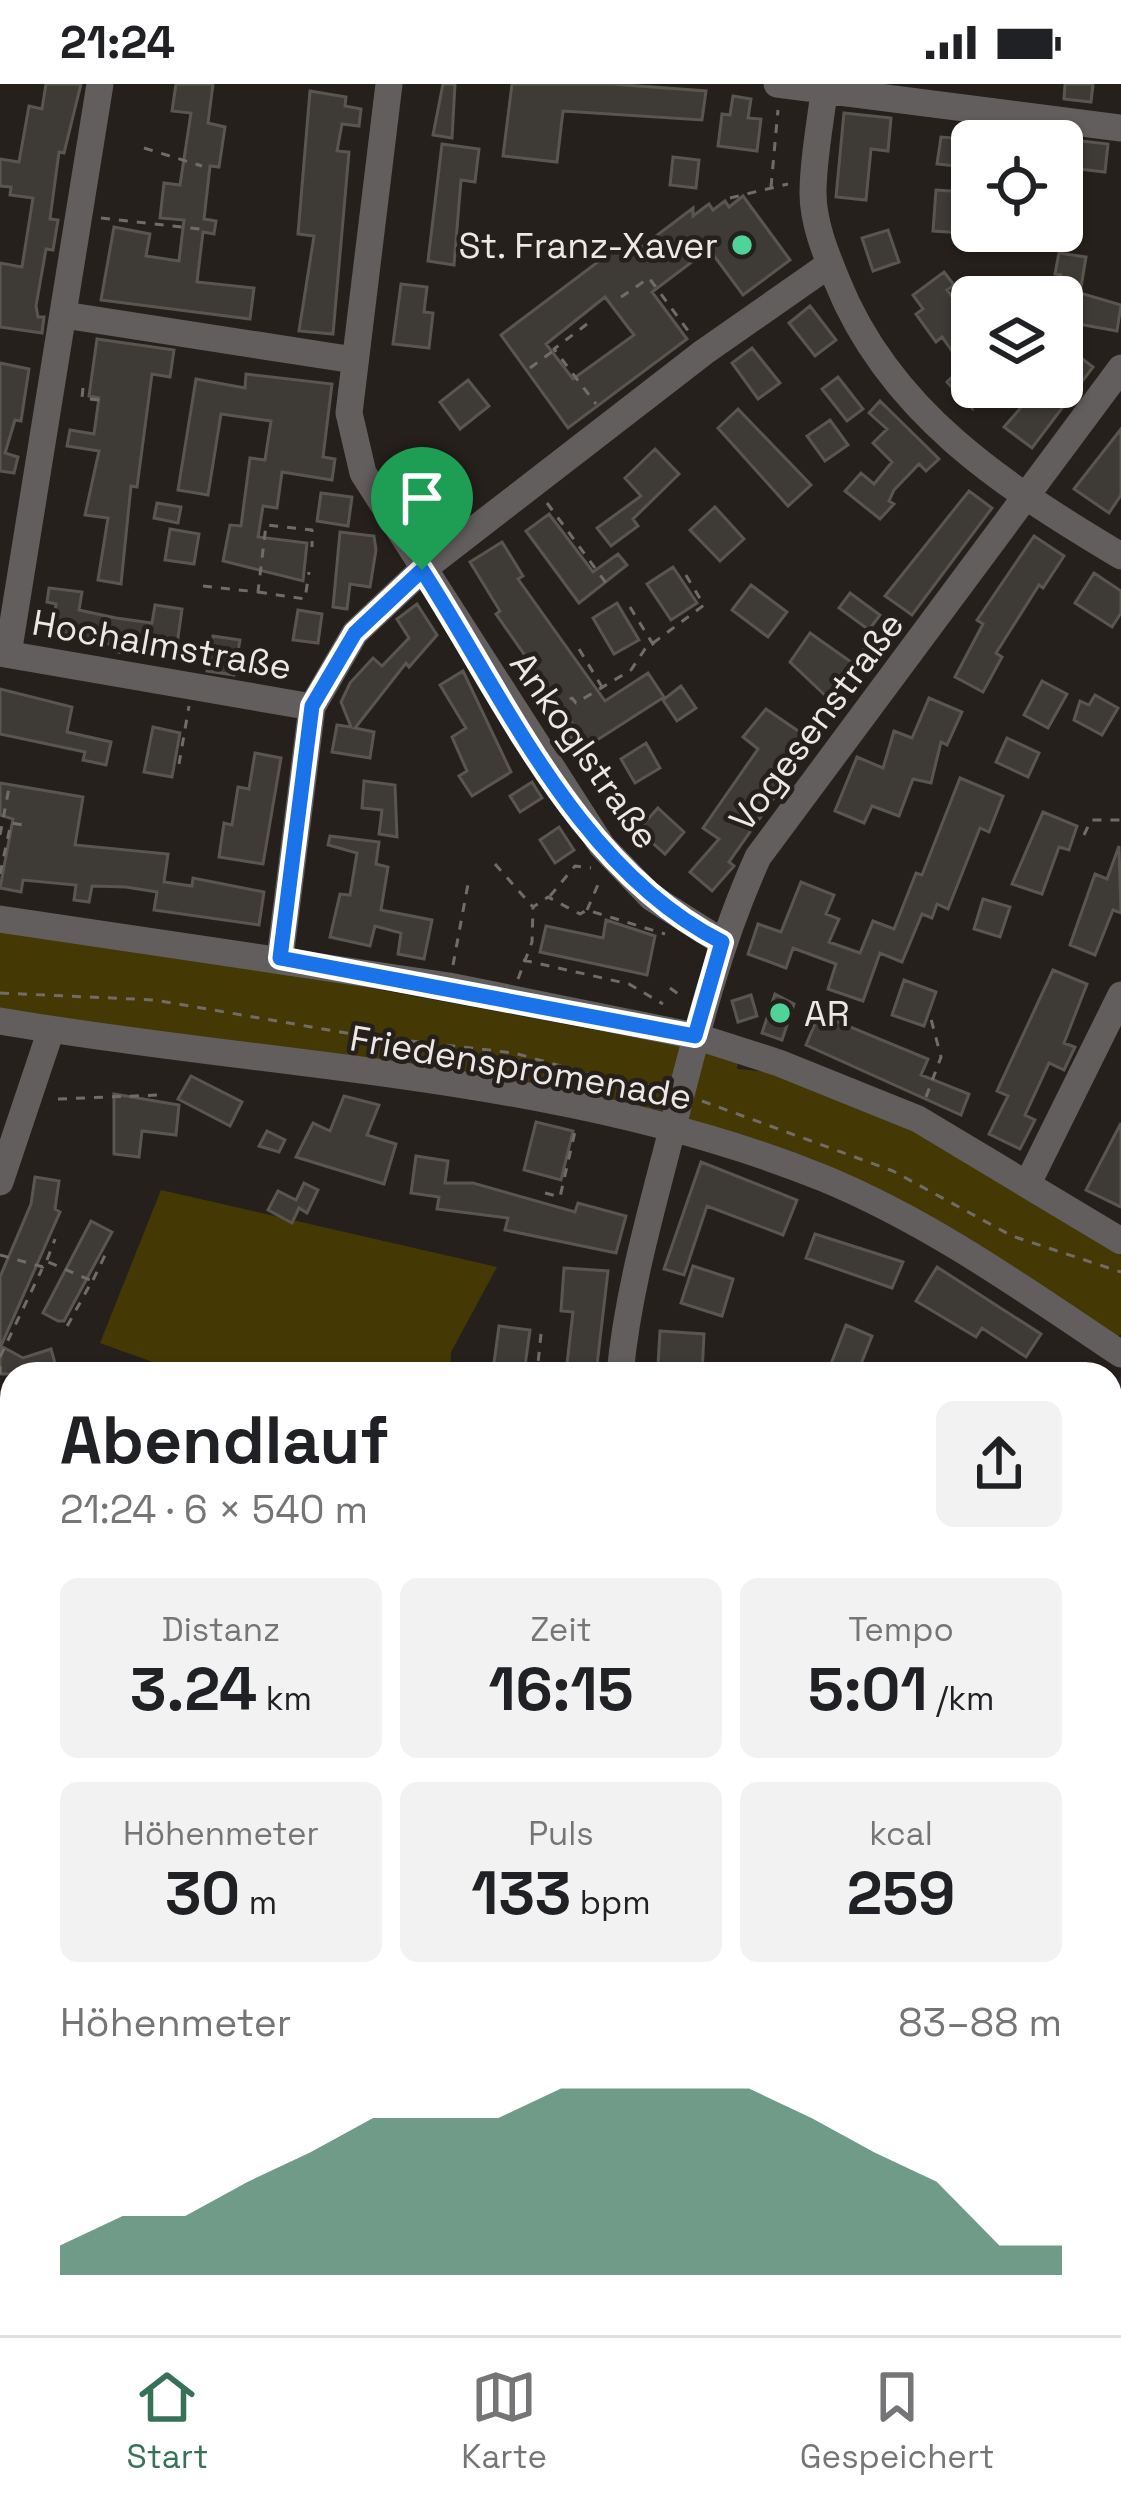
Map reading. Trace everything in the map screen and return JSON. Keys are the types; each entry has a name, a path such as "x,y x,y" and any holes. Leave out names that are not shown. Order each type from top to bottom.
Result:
{"street":[{"path":"4,653 100,84"},
{"name":"Ankoglstraße","path":"389,84 349,413 363,472 602,846 672,914 722,942"},
{"path":"778,84 1121,128"},
{"path":"824,87 814,187 817,225 867,342 914,404 1025,499 1121,556"},
{"path":"280,958 312,706 355,633 422,570 704,352 830,264"},
{"path":"64,315 354,359"},
{"name":"Vogesenstraße","path":"622,1362 637,1258 722,942 775,831 1121,368"},
{"name":"Hochalmstraße","path":"4,653 312,706"},
{"name":"Friedenspromenade","path":"0,919 449,986 695,1036 795,1068 918,1119 1121,1241"},
{"path":"1028,1183 1121,995"},
{"name":"Friedenspromenade","path":"0,1021 581,1106 673,1126 824,1179 937,1233 1121,1354"},
{"path":"0,1182 50,1030"}],"path":[{"path":"771,187 778,84"},
{"path":"144,148 202,166"},
{"path":"730,198 771,187 814,187"},
{"path":"88,216 200,229"},
{"path":"622,297 649,278 704,352"},
{"path":"530,368 587,324"},
{"path":"554,350 612,424"},
{"path":"83,388 82,398 99,400"},
{"path":"533,485 607,584"},
{"path":"258,592 266,525 312,530 312,547"},
{"path":"203,586 305,599 309,572"},
{"path":"554,709 631,670 635,659 704,605 684,572"},
{"path":"630,607 654,646"},
{"path":"579,649 602,687"},
{"path":"179,764 188,710"},
{"path":"0,835 9,788"},
{"path":"1084,836 1090,820 1099,816 1121,820"},
{"path":"0,874 11,823 28,826"},
{"path":"494,864 533,907 536,922 515,999"},
{"path":"533,907 575,866 590,867 600,879 587,910 580,914 548,897"},
{"path":"449,986 468,884"},
{"path":"587,910 649,931"},
{"path":"523,960 629,984 676,1012"},
{"path":"918,1119 941,1057 931,1019"},
{"path":"58,1099 119,1092 159,1095"},
{"path":"545,1193 560,1197 581,1106"},
{"path":"0,1358 55,1239"},
{"path":"65,1330 108,1249"},
{"path":"0,1255 44,1264 92,1282"},
{"path":"538,1362 541,1334"},
{"path":"0,1366 0,1374"}],"shaded area":[{"path":"0,932 279,971 687,1047 664,1111 0,1014"},
{"path":"702,1048 738,1063 737,1069 768,1072 913,1129 1121,1256 1121,1334 1114,1340 941,1227 685,1120"},
{"path":"161,1190 497,1267 451,1352 451,1362 153,1362 100,1343"}],"building":[{"path":"46,84 81,84 64,153 59,152 50,219 58,220 53,250 46,249 36,306 38,317 44,317 42,333 0,327 0,263 22,267 33,198 10,195 11,187 0,186 0,159 19,162 29,106 42,109"},
{"path":"176,84 213,84 208,123 225,127 219,167 210,166 204,219 216,221 214,234 203,232 197,282 254,288 250,319 101,300 114,227 150,234 146,256 179,261 184,220 160,218 164,183 180,185 191,113 172,111"},
{"path":"443,84 455,84 452,138 433,135"},
{"path":"512,84 612,84 706,91 702,120 563,111 557,162 503,156"},
{"path":"1065,84 1093,84 1091,102 1064,99"},
{"path":"310,91 346,97 345,106 361,109 359,126 342,124 337,151 349,152 333,334 299,331 314,236 298,234"},
{"path":"733,96 751,99 748,118 761,119 757,151 718,146 722,114 730,115"},
{"path":"844,113 891,118 888,151 871,149 866,200 836,197"},
{"path":"941,137 951,138 951,165 937,164"},
{"path":"1083,141 1108,144 1105,172 1083,169"},
{"path":"442,144 479,149 475,182 461,180 454,265 428,261"},
{"path":"673,157 699,160 696,188 670,185"},
{"path":"936,190 951,191 951,232 933,231"},
{"path":"743,196 790,260 743,295 709,249 652,292 687,339 568,428 501,335 619,246 627,258 693,208 693,216 709,204 713,210 725,201 729,207","holes":["605,297 634,335 573,379 546,344"]},
{"path":"888,230 899,262 873,271 862,238"},
{"path":"1059,253 1086,257 1083,276 1055,274"},
{"path":"944,272 951,281 947,290 951,295 951,350 942,337 936,342 916,314 923,309 913,295"},
{"path":"401,284 427,287 424,312 433,313 429,348 393,344"},
{"path":"1083,294 1121,305 1117,331 1083,325"},
{"path":"810,306 836,340 815,356 789,323"},
{"path":"97,339 174,350 170,377 152,374 137,487 131,486 121,584 98,580 108,518 85,515 99,451 67,446 70,430 94,434 99,398 89,396"},
{"path":"752,348 780,383 758,399 732,363"},
{"path":"1083,359 1093,367 1083,380"},
{"path":"0,363 29,369 21,421 15,420 5,453 18,457 14,473 0,471"},
{"path":"246,374 332,384 323,457 335,459 332,480 282,472 277,508 263,506 258,537 307,543 303,581 223,561 230,525 241,526 250,458 265,460 271,421 221,414 208,495 178,490 196,379 245,388"},
{"path":"838,377 863,409 847,421 822,389"},
{"path":"468,380 489,406 460,429 440,402"},
{"path":"880,401 939,459 926,471 919,464 894,490 889,501 894,504 880,519 845,491 861,473 874,484 892,462 873,443 887,429 869,413"},
{"path":"1021,408 1062,408 1032,448 1004,427"},
{"path":"738,409 811,485 788,506 718,428"},
{"path":"830,420 848,445 825,461 807,436"},
{"path":"1121,429 1121,495 1109,513 1074,489"},
{"path":"655,449 679,474 633,519 638,526 611,546 597,528 641,496 625,478"},
{"path":"969,491 992,508 912,615 885,596"},
{"path":"321,493 352,497 348,526 317,521"},
{"path":"157,503 181,507 178,523 154,518"},
{"path":"715,507 744,539 720,561 690,530"},
{"path":"549,514 593,572 618,554 627,565 579,603 526,531"},
{"path":"170,529 199,534 194,564 165,560"},
{"path":"340,532 374,536 376,550 370,587 350,584 347,609 333,607"},
{"path":"1034,536 1064,556 1043,588 1039,585 996,653 1002,657 983,692 955,677 983,624 977,620"},
{"path":"502,542 523,576 518,579 605,701 648,673 664,697 580,751 567,731 574,726 496,614 500,611 470,562"},
{"path":"673,567 697,603 671,620 647,584"},
{"path":"1094,573 1121,591 1121,613 1112,627 1075,603"},
{"path":"751,585 787,612 768,637 732,610"},
{"path":"49,588 82,592 79,610 116,618 152,623 155,605 182,609 176,652 132,644 130,654 112,651 113,645 53,631 56,604 47,602"},
{"path":"850,593 880,615 869,630 839,608"},
{"path":"617,603 639,640 614,654 593,618"},
{"path":"417,604 437,635 409,667 406,663 355,728 374,732 370,758 332,752 337,725 351,727 341,702 350,683 373,658 382,666 409,638 397,619"},
{"path":"298,610 322,614 318,643 293,640"},
{"path":"810,633 854,664 829,699 790,662"},
{"path":"213,636 240,640 234,675 207,671"},
{"path":"868,643 883,654 871,671 856,659"},
{"path":"463,671 511,772 472,796 459,776 467,771 452,737 466,728 440,685"},
{"path":"1042,681 1067,694 1048,728 1024,715"},
{"path":"681,686 696,708 677,721 663,700"},
{"path":"0,689 72,707 67,732 111,742 106,765 83,760 85,752 0,734"},
{"path":"1095,695 1118,708 1102,735 1074,720 1080,701 1089,705"},
{"path":"929,698 962,712 947,745 941,742 931,783 913,779 899,816 872,806 864,823 835,811 857,757 883,768 894,731 912,738"},
{"path":"766,709 807,737 785,768 779,782 783,785 729,862 734,866 712,891 690,872 719,839 703,828 758,749 743,737"},
{"path":"153,727 180,733 172,777 144,772"},
{"path":"1007,738 1039,753 1028,777 996,762"},
{"path":"646,743 660,768 635,783 621,759"},
{"path":"255,753 281,758 263,864 219,857 224,823 232,825 238,787 249,789"},
{"path":"960,778 1003,796 989,832 980,828 948,909 937,904 932,918 922,914 902,962 880,953 863,1001 828,989 836,964 793,948 786,968 748,954 758,924 781,932 801,882 834,895 826,914 839,919 829,942 860,953 873,921 894,929 916,873 922,875"},
{"path":"364,781 395,785 397,837 379,834 382,810 362,808"},
{"path":"532,782 542,798 520,812 510,796"},
{"path":"0,783 83,797 75,845 168,854 164,882 192,886 193,878 264,892 259,925 154,910 157,892 126,887 92,886 89,902 74,900 76,885 23,880 21,892 0,888 13,819 0,815"},
{"path":"658,808 684,832 665,854 638,830"},
{"path":"1043,812 1077,826 1069,850 1059,847 1042,894 1012,884"},
{"path":"559,827 574,850 555,863 540,840"},
{"path":"330,836 379,842 376,864 388,867 381,910 432,920 424,959 398,954 401,933 375,926 370,946 330,937 340,894 350,895 357,853 328,845"},
{"path":"1119,846 1121,913 1113,910 1095,955 1070,945 1095,874 1107,879"},
{"path":"983,899 1010,907 1000,937 974,929"},
{"path":"606,920 655,936 647,975 540,952 546,926 603,938"},
{"path":"1053,970 1087,984 1064,1043 1075,1047 1064,1070 1049,1063 1025,1115 1035,1120 1020,1149 989,1134 1008,1096 997,1091"},
{"path":"904,980 936,992 924,1026 892,1015"},
{"name":"AR","path":"775,994 794,1004 782,1040 762,1033"},
{"path":"751,995 757,1016 738,1022 732,1001"},
{"path":"819,1014 928,1059 921,1075 969,1094 961,1115 806,1045"},
{"path":"191,1076 242,1102 230,1126 178,1099"},
{"path":"114,1094 179,1105 176,1135 142,1131 139,1157 114,1154"},
{"path":"344,1096 379,1105 367,1135 396,1144 384,1184 296,1157 313,1123 330,1131"},
{"path":"536,1122 573,1131 561,1180 524,1170"},
{"path":"1121,1123 1121,1207 1086,1190"},
{"path":"267,1131 285,1140 279,1152 259,1146"},
{"path":"416,1156 448,1161 445,1183 473,1183 575,1212 578,1203 626,1216 616,1253 505,1230 508,1218 437,1209 439,1197 411,1193"},
{"path":"701,1162 797,1200 783,1235 707,1206 684,1275 664,1269"},
{"path":"35,1177 59,1181 55,1209 60,1212 1,1346 23,1358 51,1349 55,1362 0,1362 0,1277 31,1204"},
{"path":"304,1183 318,1190 307,1213 299,1208 292,1223 268,1210 278,1191 296,1200"},
{"path":"91,1221 112,1232 64,1321 58,1321 43,1313"},
{"path":"815,1234 903,1262 892,1288 806,1258"},
{"path":"693,1266 733,1279 722,1316 681,1303"},
{"path":"937,1267 1041,1334 1026,1357 982,1328 976,1337 916,1301"},
{"path":"564,1268 608,1271 597,1362 567,1362 573,1312 561,1311"},
{"path":"846,1325 872,1336 862,1362 832,1362"},
{"path":"499,1326 530,1330 526,1362 494,1362"},
{"path":"660,1331 704,1334 703,1362 658,1362"}],"place":[{"name":"St. Franz-Xaver","path":"742,245"},
{"name":"AR","path":"780,1013"}],"route":[{"path":"422,570 602,846 672,914 722,942 695,1036 449,986 280,958 312,706 355,633 422,570"}]}
